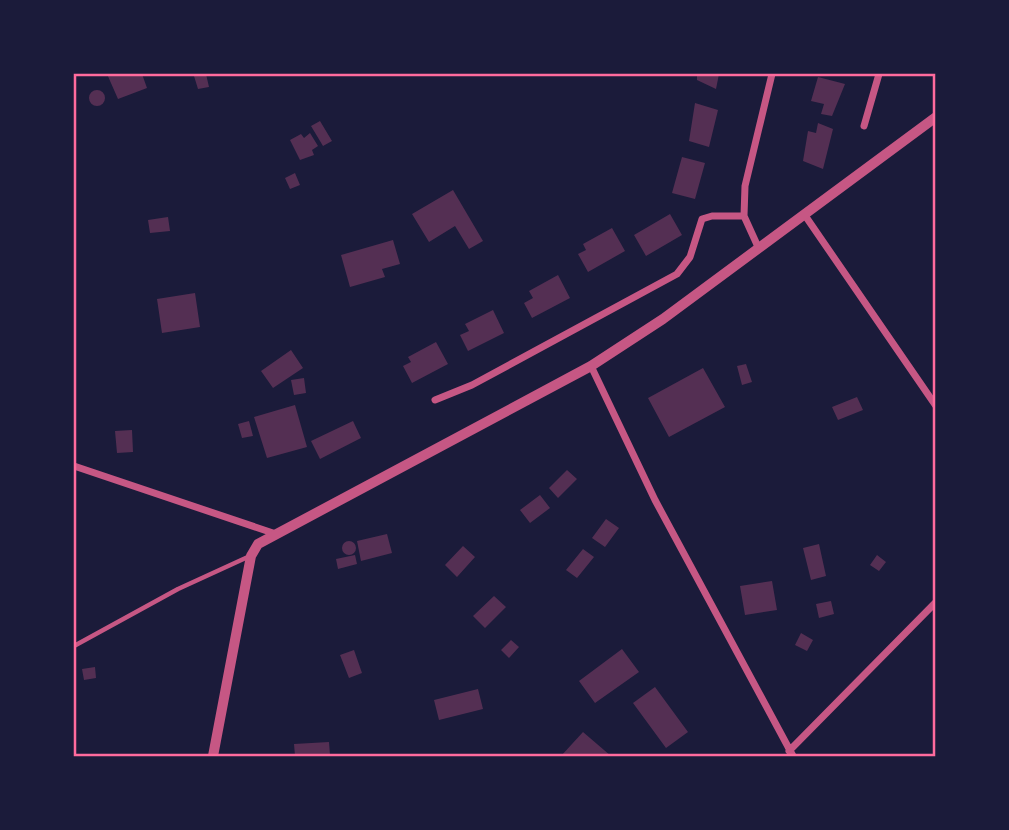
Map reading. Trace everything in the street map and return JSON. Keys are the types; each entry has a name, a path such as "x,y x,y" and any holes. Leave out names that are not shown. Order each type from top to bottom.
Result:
{"street":[{"path":"759,249 744,216 745,186 772,74"},
{"path":"864,126 878,74"},
{"path":"213,757 251,556 258,544 591,366 663,319 936,117"},
{"path":"804,214 936,406"},
{"path":"435,400 472,385 677,274 690,257 702,219 712,216 744,216"},
{"path":"591,366 655,500 791,754 936,601"},
{"path":"74,466 276,534"}],"lane":[{"path":"74,646 178,589 251,556"}],"building":[{"path":"107,74 142,74 147,88 118,99"},
{"path":"206,74 209,87 198,89 194,76"},
{"path":"697,74 719,74 716,89 697,80"},
{"path":"818,77 845,84 832,116 821,114 824,104 811,101"},
{"path":"97,90 103,92 103,104 97,106 91,104 89,98 91,92"},
{"path":"695,103 718,110 709,147 689,141"},
{"path":"320,121 332,141 323,146 311,126"},
{"path":"818,123 833,129 823,169 803,161 808,131 816,133"},
{"path":"310,133 318,146 312,150 314,155 300,160 290,140 301,134 304,138"},
{"path":"682,157 705,163 695,199 672,193"},
{"path":"295,173 300,185 290,189 285,178"},
{"path":"453,190 483,241 469,249 455,226 429,242 412,214"},
{"path":"670,214 682,235 646,256 634,235"},
{"path":"168,217 170,231 150,233 148,220"},
{"path":"612,228 625,251 588,272 578,254 586,250 583,244"},
{"path":"393,240 400,264 382,269 385,277 350,287 341,255"},
{"path":"558,275 570,298 532,318 524,303 533,298 529,291"},
{"path":"195,293 200,327 162,333 157,299"},
{"path":"493,310 504,333 468,351 460,335 469,331 465,324"},
{"path":"436,342 448,364 412,383 403,366 411,362 408,357"},
{"path":"291,350 303,368 273,388 261,371"},
{"path":"746,364 752,382 742,385 737,366"},
{"path":"703,368 725,407 669,437 648,398"},
{"path":"304,378 306,393 294,395 291,380"},
{"path":"857,397 863,410 838,420 832,407"},
{"path":"295,405 307,447 267,458 254,417"},
{"path":"249,421 253,436 242,438 238,424"},
{"path":"353,421 361,438 320,459 311,441"},
{"path":"132,430 133,452 117,453 115,431"},
{"path":"567,470 577,479 558,498 549,488"},
{"path":"540,495 550,508 530,523 520,510"},
{"path":"606,519 619,528 605,547 592,538"},
{"path":"387,534 392,553 361,561 357,541"},
{"path":"346,541 352,541 356,548 352,555 346,555 342,551 342,545"},
{"path":"819,544 826,576 811,580 803,548"},
{"path":"463,546 475,557 457,577 445,565"},
{"path":"583,549 594,557 577,578 566,570"},
{"path":"355,555 357,564 338,569 336,559"},
{"path":"877,555 886,562 879,571 870,565"},
{"path":"772,581 777,610 745,615 740,586"},
{"path":"494,596 506,607 485,628 473,616"},
{"path":"831,601 834,614 819,618 816,604"},
{"path":"801,633 813,640 807,651 795,645"},
{"path":"511,640 519,647 509,658 501,650"},
{"path":"622,649 639,672 595,703 579,681"},
{"path":"354,650 362,673 349,678 340,655"},
{"path":"95,667 96,678 84,680 82,669"},
{"path":"655,687 688,732 666,748 633,703"},
{"path":"478,689 483,709 439,720 434,700"},
{"path":"583,732 611,756 561,756"},
{"path":"329,742 330,755 295,756 294,744"}]}
